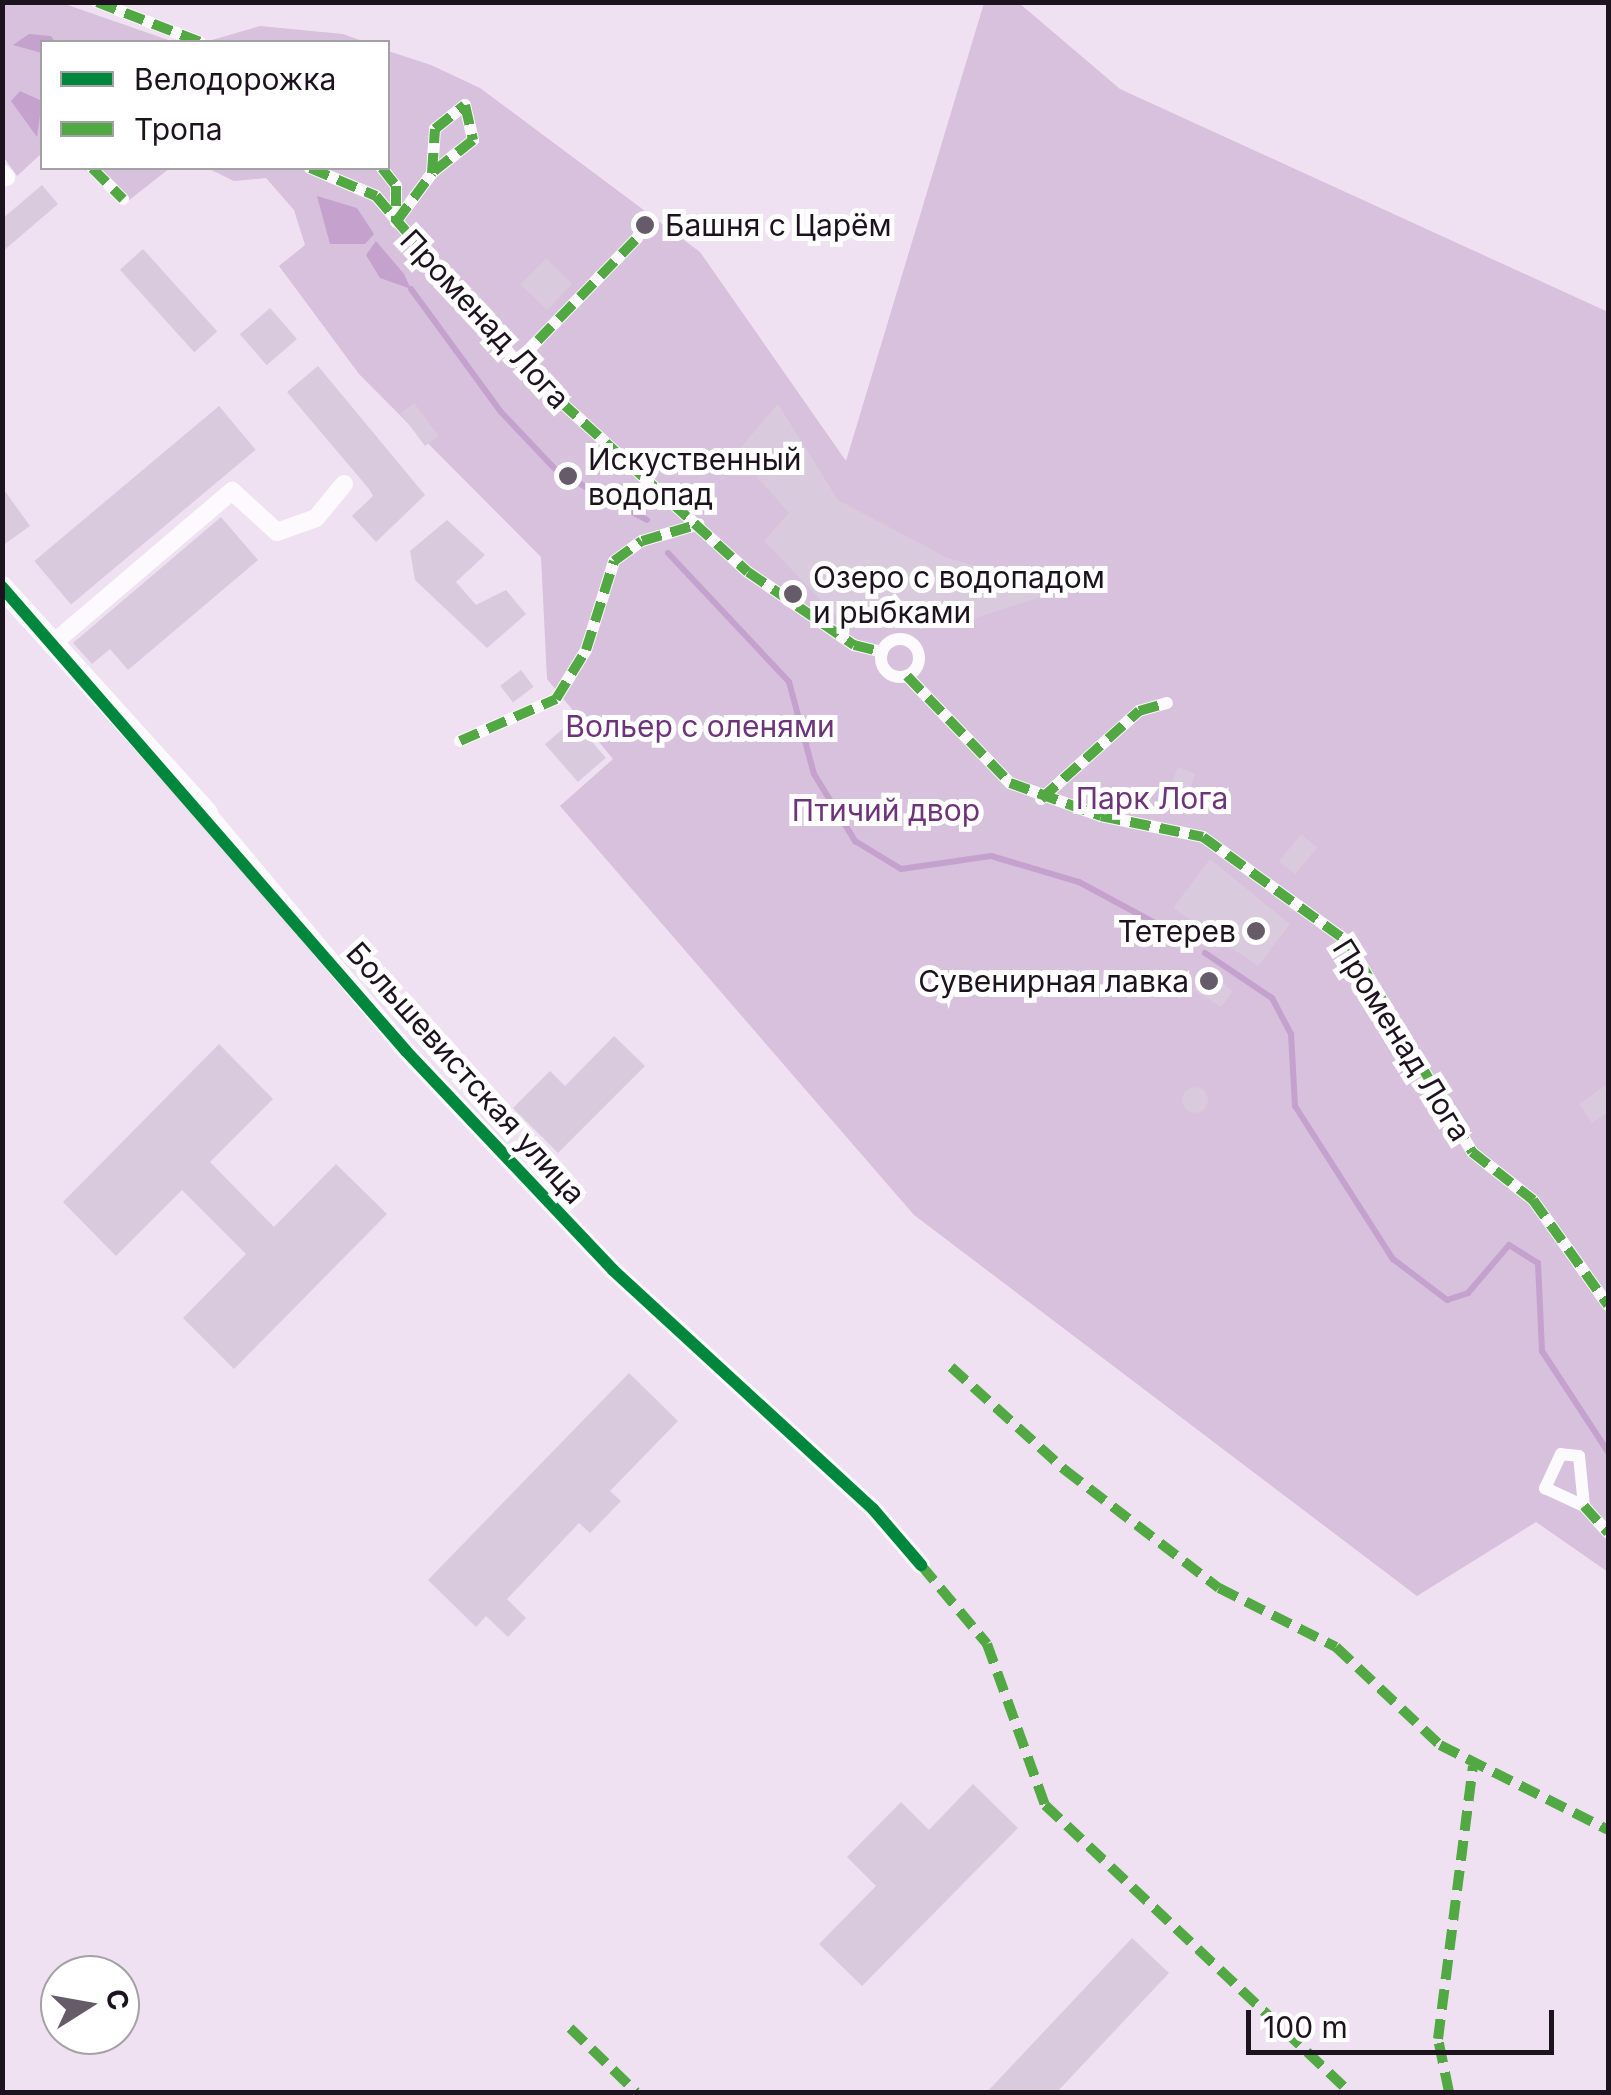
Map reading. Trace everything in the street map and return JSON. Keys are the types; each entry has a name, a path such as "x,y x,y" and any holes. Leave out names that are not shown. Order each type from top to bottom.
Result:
{"street":[{"path":"97,2 195,40"},
{"path":"396,222 432,173 474,140 465,105 435,130 432,173"},
{"path":"94,170 123,199"},
{"name":"Променад Лога","path":"315,170 376,196 517,362 748,572 854,645 882,652"},
{"path":"384,170 396,186 396,222"},
{"path":"517,362 636,238"},
{"path":"51,644 232,491 277,532 316,518 344,484"},
{"path":"460,741 556,698 586,650 614,561 642,541 698,524"},
{"name":"Большевистская улица","path":"2,587 207,812 406,1052 600,1256 873,1508 920,1565"},
{"path":"896,639 914,644 920,660 907,676 886,671 882,652 896,639"},
{"name":"Променад Лога","path":"907,676 1010,783 1041,799 1203,837 1348,942 1472,1152 1533,1200 1608,1306"},
{"path":"1041,799 1140,711 1167,703"},
{"path":"1584,1506 1608,1533"}],"green space":[{"path":"2,3 62,3 168,40 40,40 40,155 17,176 3,156"},
{"name":"Парк Лога","path":"984,3 1019,3 1120,89 1608,312 1608,1572 1536,1522 1417,1596 914,1215 560,806 613,759 547,679 541,557 359,374 279,266 305,245 294,210 266,178 234,181 211,170 390,170 390,52 431,65 480,88 700,252 846,461"},
{"path":"260,26 343,34 360,40 212,40"},
{"path":"85,170 167,170 123,205"}],"shaded area":[{"path":"29,34 51,36 54,40 40,40 40,52 13,45"},
{"path":"20,91 40,100 37,137 11,101"},
{"path":"317,196 357,208 374,234 365,244 330,244"},
{"path":"376,241 404,274 411,289 380,278 366,255"}],"building":[{"path":"42,185 58,204 2,252 2,219"},
{"name":"Башня с Царём","path":"646,214 656,224 646,234 636,224"},
{"path":"143,249 217,331 194,352 120,270"},
{"path":"546,258 573,284 547,310 520,285"},
{"path":"270,308 297,339 267,365 240,334"},
{"path":"318,366 425,495 376,542 352,516 373,496 369,489 287,392"},
{"path":"414,403 439,436 425,446 400,413"},
{"path":"778,404 838,500 948,558 1062,590 951,626 941,618 934,627 902,605 848,628 764,541 789,513 736,453"},
{"path":"219,406 256,450 71,605 34,561"},
{"path":"2,487 30,526 2,546"},
{"path":"221,517 258,560 128,670 110,649 92,664 73,643"},
{"path":"447,520 485,555 456,582 476,605 506,590 526,614 487,648 415,580 410,551"},
{"path":"521,670 534,687 513,702 500,686"},
{"path":"573,720 606,758 578,782 545,744"},
{"path":"1178,767 1196,774 1190,790 1172,783"},
{"path":"1301,834 1317,847 1295,874 1279,861"},
{"path":"1210,859 1290,924 1258,966 1173,908"},
{"name":"Сувенирная лавка","path":"1207,972 1233,991 1221,1007 1193,990"},
{"path":"614,1036 645,1066 558,1153 513,1108 550,1071 565,1086"},
{"path":"219,1044 273,1099 210,1162 274,1227 336,1164 387,1214 234,1369 183,1318 246,1254 182,1190 116,1256 63,1202"},
{"path":"1608,1084 1608,1112 1592,1123 1579,1104"},
{"path":"1195,1087 1205,1090 1205,1110 1195,1113 1185,1110 1182,1100 1185,1090"},
{"path":"629,1373 678,1421 610,1491 621,1501 590,1533 579,1523 507,1599 526,1618 508,1637 486,1616 476,1627 428,1580"},
{"path":"973,1784 1018,1828 862,1986 819,1944 876,1886 847,1857 901,1802 929,1830"},
{"path":"1132,1938 1169,1973 1057,2092 987,2092"}],"waterway":[{"path":"411,289 501,412 558,472 647,520"},
{"path":"668,553 789,682 814,774 855,841 901,869 991,856 1079,882 1188,941"},
{"path":"1205,953 1272,998 1291,1034 1295,1106 1393,1259 1447,1300 1468,1293 1509,1245 1538,1263 1542,1351 1608,1452"}],"marked path":[{"path":"97,2 195,40"},
{"path":"396,222 432,173 435,129 465,105 473,140 432,173"},
{"path":"94,170 123,199"},
{"path":"315,170 376,196 517,362 748,572 854,645 882,652"},
{"path":"384,170 396,186 396,222"},
{"path":"517,362 637,238"},
{"path":"460,741 556,699 586,650 614,561 642,541 699,524"},
{"path":"907,676 1010,783 1101,816 1203,837 1348,942 1472,1152 1533,1200 1608,1305"},
{"path":"1041,799 1139,711 1167,703"},
{"path":"951,1367 1065,1470 1219,1588 1336,1647 1440,1745 1608,1830"},
{"path":"1584,1506 1608,1533"},
{"path":"921,1565 987,1644 1045,1805 1350,2092"},
{"path":"1449,2092 1438,2039 1473,1766"},
{"path":"570,2028 636,2092"}],"cycle path":[{"path":"2,587 406,1051 613,1270 873,1509 921,1565"}],"place":[{"name":"Башня с Царём","path":"645,225"},
{"name":"Искуственный водопад","path":"568,476"},
{"name":"Озеро с водопадом и рыбками","path":"793,594"},
{"name":"Тетерев","path":"1256,931"},
{"name":"Сувенирная лавка","path":"1209,981"}],"park label":[{"name":"Вольер с оленями","path":"700,726"},
{"name":"Птичий двор","path":"886,810"}]}
